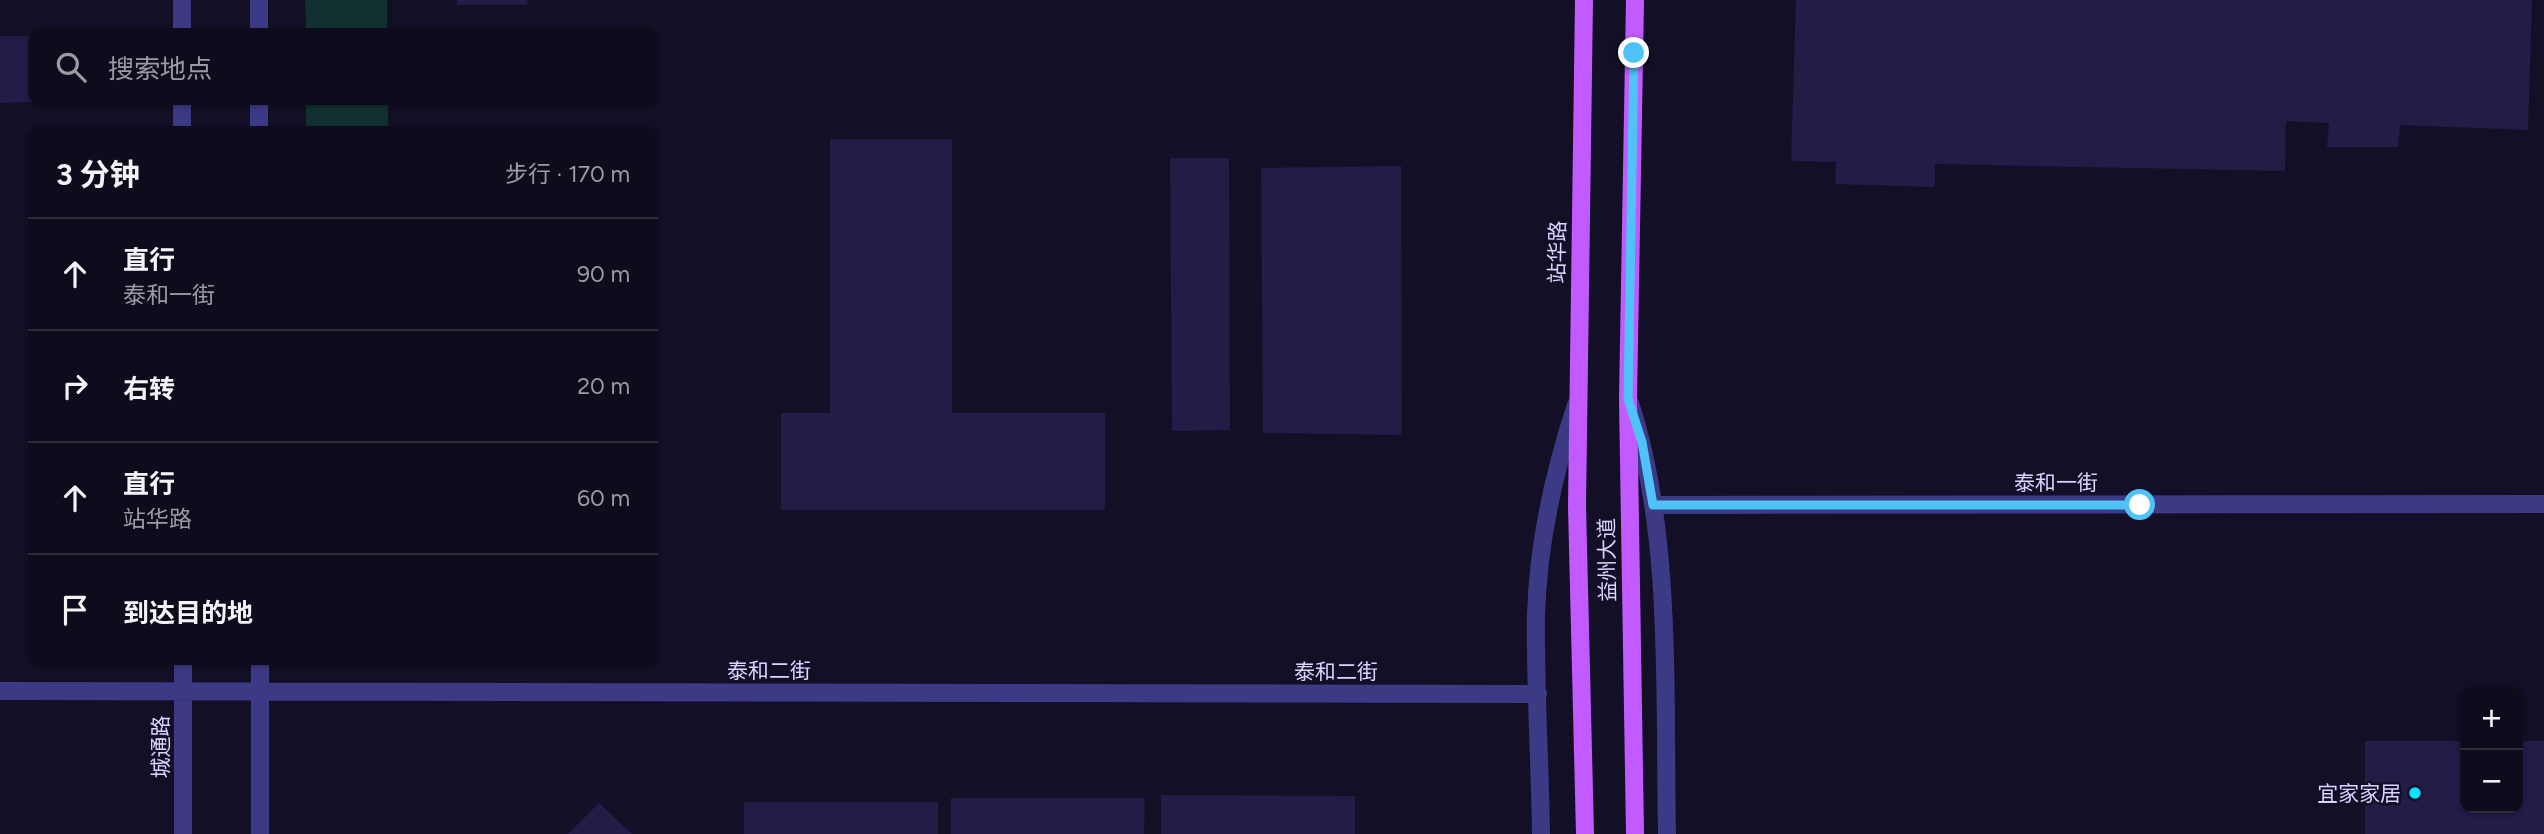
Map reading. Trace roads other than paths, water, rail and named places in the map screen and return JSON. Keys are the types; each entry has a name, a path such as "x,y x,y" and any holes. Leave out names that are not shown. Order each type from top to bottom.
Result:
{"main road":[{"name":"站华路","path":"1577,506 1584,0"},
{"path":"1628,399 1635,0"},
{"name":"益州大道","path":"1628,399 1635,834"},
{"name":"益州大道","path":"1577,506 1585,834"}],"street":[{"path":"182,0 182,28"},
{"path":"259,0 259,28"},
{"path":"182,105 182,126"},
{"path":"259,105 259,126"},
{"path":"1541,834 1536,613 1552,489 1562,446 1578,398"},
{"path":"1628,399 1642,442 1653,505 1662,603 1667,834"},
{"name":"泰和一街","path":"1653,505 2544,504"},
{"name":"城通路","path":"183,665 183,834"},
{"path":"260,665 260,834"},
{"name":"泰和二街","path":"0,691 1538,694"}],"place":[{"name":"宜家家居","path":"2415,793"}]}
